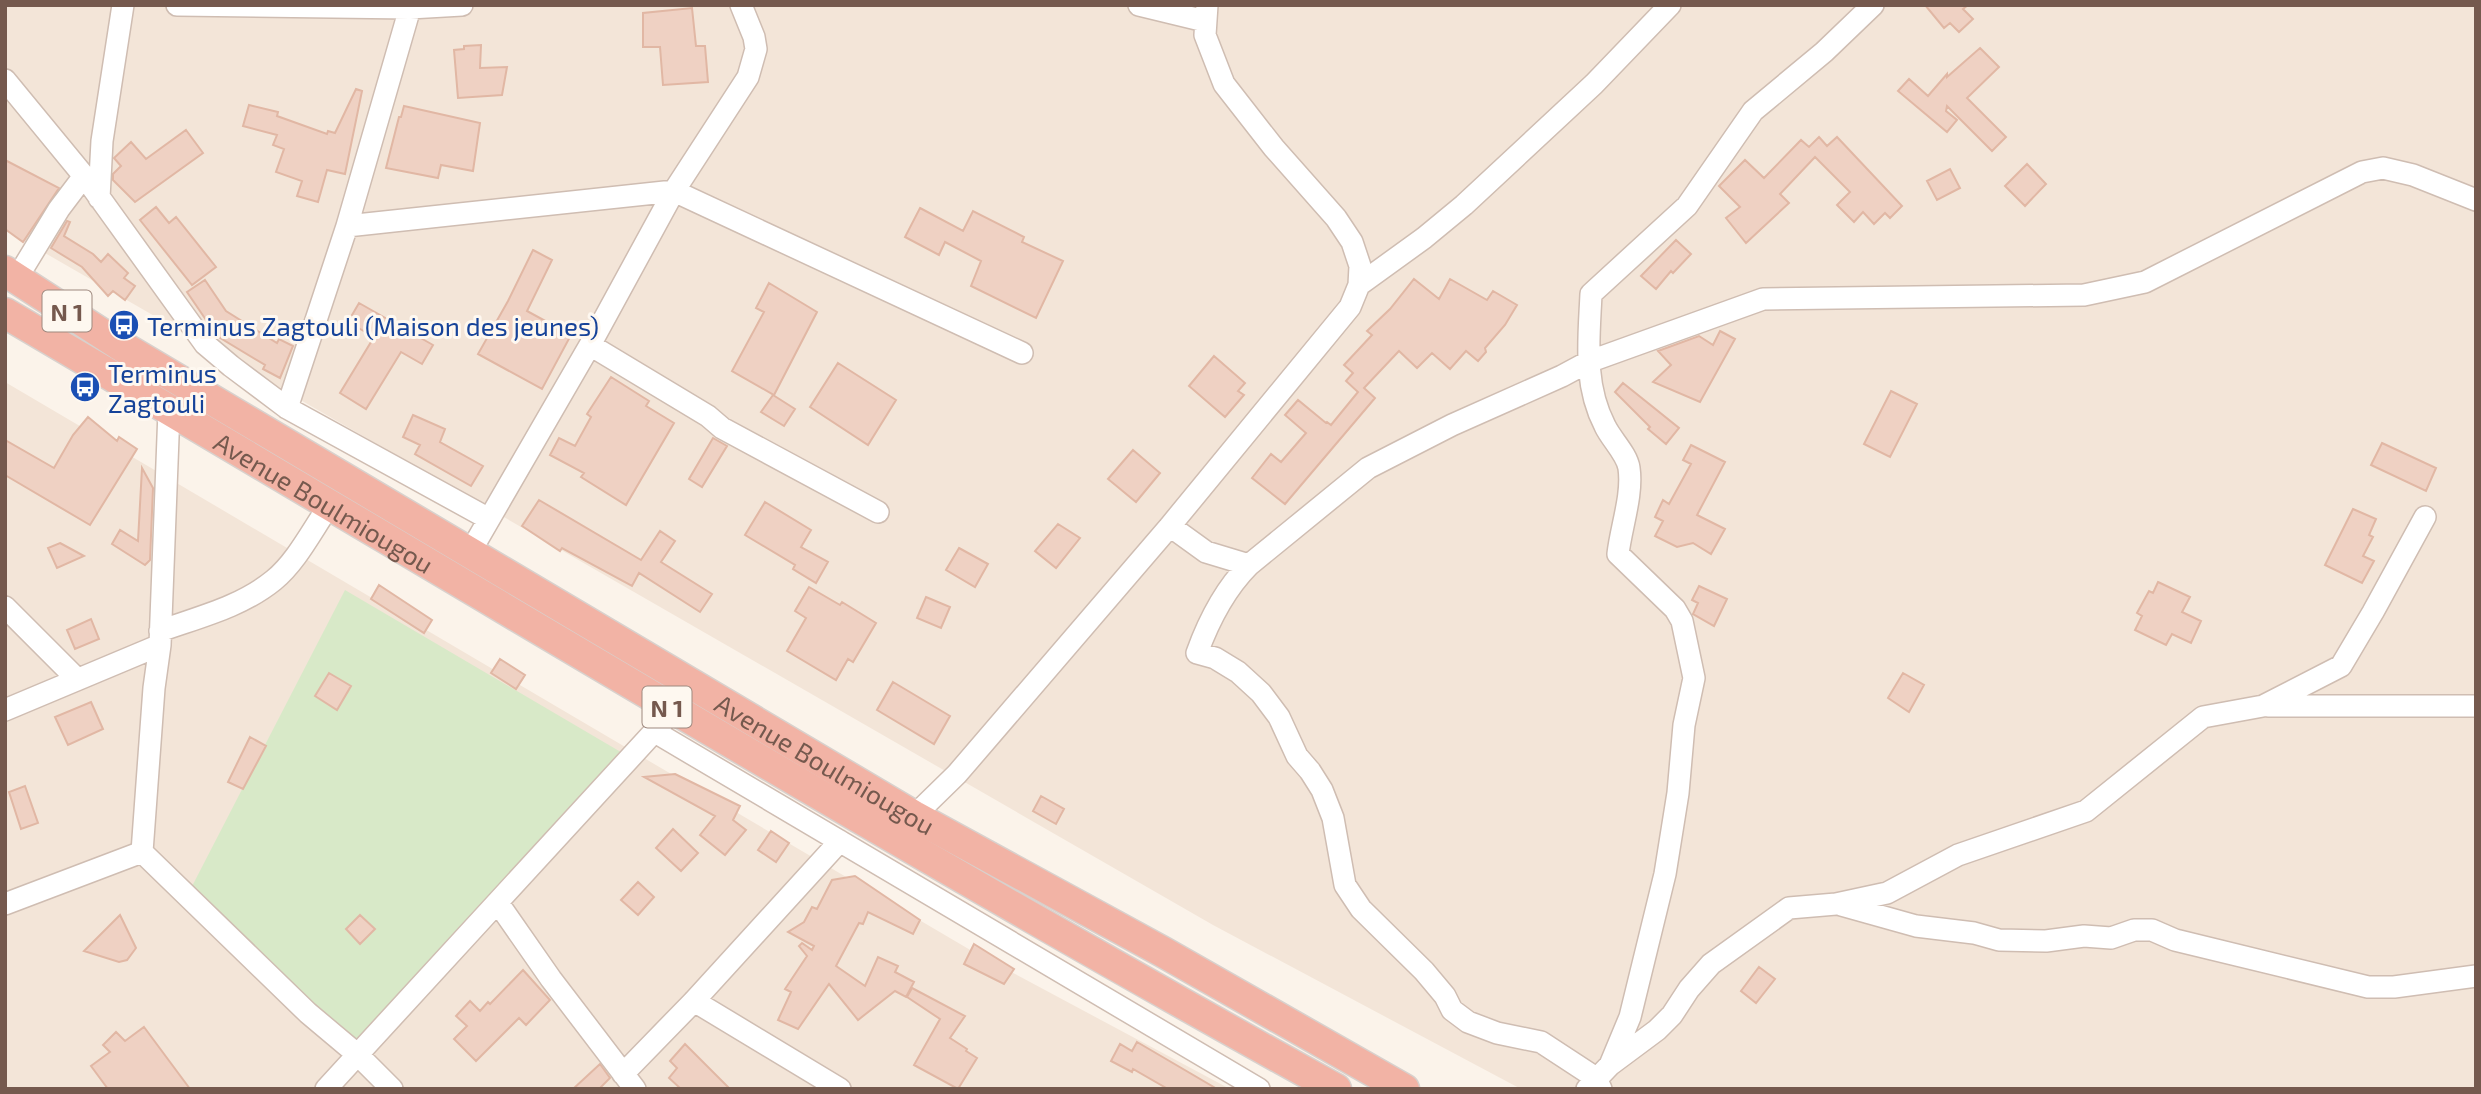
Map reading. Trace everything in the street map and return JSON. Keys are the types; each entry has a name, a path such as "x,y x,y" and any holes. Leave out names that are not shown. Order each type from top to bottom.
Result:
{"highway":[{"name":"Avenue Boulmiougou","path":"11,274 118,344 914,816 1404,1089"},
{"name":"Avenue Boulmiougou","path":"5,313 328,506 664,721 1336,1089"}],"street":[{"path":"99,198 102,141 122,5"},
{"path":"177,5 410,8 461,5"},
{"path":"469,554 590,345 674,191 748,77 756,49 741,5"},
{"path":"914,816 957,774 1170,526 1350,307 1359,285 1360,266 1352,242 1336,218 1274,148 1224,84 1205,35 1206,13 1139,5"},
{"path":"1359,285 1464,205 1594,84 1670,5"},
{"path":"1599,1080 1630,1017 1665,874 1694,678 1682,621 1675,609 1618,554 1627,511 1629,466 1604,426 1590,388 1588,362 1591,293 1687,206 1753,111 1824,52 1873,5"},
{"path":"287,408 347,226 410,8"},
{"path":"5,80 84,176 205,344 287,408 489,519"},
{"path":"1599,1080 1541,1042 1497,1033 1468,1022 1452,1010 1445,996 1424,971 1361,909 1345,885 1333,818 1322,790 1297,756 1279,718 1261,693 1238,672 1215,658 1197,653 1209,621 1237,578 1368,468 1452,425 1588,362 1763,299 2084,295 2145,282 2361,172 2383,168 2413,175 2476,200"},
{"path":"11,274 84,176"},
{"path":"347,226 674,191 1023,353"},
{"path":"590,345 708,416 722,428 878,512"},
{"path":"142,852 160,638 169,411"},
{"path":"5,710 78,679 252,594 275,579 295,556 328,506"},
{"path":"2263,706 2340,666 2425,517"},
{"path":"1170,526 1206,552 1250,565"},
{"path":"5,607 78,679"},
{"path":"1599,1080 1672,1015 1689,989 1711,964 1788,908 1836,904 1887,893 1958,855 2086,811 2203,717 2263,706 2476,706"},
{"path":"326,1089 664,721 840,841 1259,1089"},
{"path":"498,903 551,979 629,1082 694,1001 840,841"},
{"path":"5,904 142,852"},
{"path":"142,852 308,1013 358,1055 391,1089"},
{"path":"1836,904 1916,926 1974,933 1999,940 2046,941 2084,936 2111,938 2134,930 2152,930 2175,940 2368,987 2394,987 2476,976"},
{"path":"694,1001 840,1089"}],"shaded area":[{"path":"5,5 2476,5 2476,1089 1521,1089 1213,925 5,230"},
{"path":"5,382 972,951 1230,1089 5,1089"}],"green space":[{"path":"345,590 631,758 358,1055 187,896"}],"building":[{"path":"1925,5 1968,5 1963,9 1973,19 1959,32 1950,23 1944,28"},
{"path":"692,8 696,46 705,46 708,82 663,85 660,47 643,47 643,13"},
{"path":"481,45 480,68 507,67 502,95 458,98 454,50 464,49 464,46"},
{"path":"1980,48 1999,67 1967,98 2006,137 1992,151 1947,106 1946,111 1957,120 1947,132 1898,91 1909,79 1928,96 1947,74 1947,77"},
{"path":"356,89 362,91 345,174 327,170 318,202 297,196 302,181 276,172 284,149 273,145 277,135 243,126 249,105 278,112 277,116 327,134 328,131 335,133"},
{"path":"404,106 480,123 473,171 441,165 438,178 386,168"},
{"path":"186,130 203,153 135,202 113,180 113,174 121,166 114,158 131,142 146,159"},
{"path":"1819,137 1827,146 1837,137 1902,206 1890,218 1885,213 1874,224 1863,212 1854,222 1837,205 1850,192 1815,157 1780,194 1789,203 1746,243 1726,218 1740,207 1719,186 1745,160 1764,178 1801,140 1809,147"},
{"path":"5,160 59,188 23,242 5,229"},
{"path":"2027,164 2046,184 2025,206 2005,186"},
{"path":"1950,169 1960,188 1937,200 1927,181"},
{"path":"156,207 169,223 176,217 216,267 192,285 140,220"},
{"path":"920,208 963,231 973,211 1024,237 1022,242 1063,261 1036,318 971,286 981,261 945,242 939,255 905,237"},
{"path":"67,221 70,222 64,236 101,262 108,254 128,273 124,278 135,286 125,300 113,291 108,296 82,267 51,248"},
{"path":"1676,240 1691,254 1673,273 1671,271 1656,289 1641,276"},
{"path":"533,250 552,260 527,311 571,335 542,389 478,354"},
{"path":"1414,279 1439,299 1450,279 1487,300 1493,291 1517,305 1478,361 1466,351 1450,369 1432,353 1417,368 1399,351 1364,388 1375,398 1285,504 1252,478 1271,454 1281,462 1306,433 1285,415 1298,400 1331,425 1358,392 1346,381 1353,373 1344,365 1372,335 1367,331 1390,309"},
{"path":"205,280 226,311 277,343 279,339 293,346 280,378 263,369 265,365 217,336 187,292"},
{"path":"769,283 817,312 774,395 732,371 764,312 756,308"},
{"path":"359,303 433,345 422,364 401,352 366,409 340,393 374,337 348,322"},
{"path":"1720,331 1735,339 1700,402 1653,382 1671,365 1658,351 1699,336 1713,345"},
{"path":"1214,356 1245,383 1238,391 1244,395 1225,417 1189,386"},
{"path":"838,363 896,400 868,445 810,407"},
{"path":"611,377 649,401 646,406 674,423 626,505 581,477 584,473 550,455 559,438 575,446 591,417 587,414"},
{"path":"1623,383 1679,428 1666,444 1648,429 1650,427 1615,392"},
{"path":"1891,391 1917,404 1890,457 1864,444"},
{"path":"773,395 795,409 784,426 761,412"},
{"path":"413,415 445,429 440,442 483,466 471,486 415,454 420,445 403,437"},
{"path":"88,417 117,441 119,437 137,449 90,525 5,475 5,440 54,468 73,435"},
{"path":"713,438 727,446 702,487 689,479"},
{"path":"2382,443 2436,468 2426,491 2371,465"},
{"path":"1691,445 1725,462 1697,515 1725,529 1711,554 1693,543 1677,547 1655,536 1663,521 1655,517 1663,500 1669,504 1691,464 1683,460"},
{"path":"1133,450 1160,473 1136,502 1108,479"},
{"path":"142,468 153,488 150,560 145,565 112,544 120,530 138,541"},
{"path":"539,500 641,560 660,531 675,541 661,562 712,594 700,612 639,573 632,586 562,548 560,551 522,526"},
{"path":"765,502 811,530 801,547 828,562 816,583 793,569 795,565 745,535"},
{"path":"2353,509 2376,519 2369,535 2373,537 2363,556 2374,561 2362,583 2325,565"},
{"path":"1058,524 1080,538 1056,568 1035,551"},
{"path":"60,543 84,556 57,568 48,548"},
{"path":"959,548 988,564 975,587 946,570"},
{"path":"2158,582 2190,597 2182,612 2201,621 2191,643 2172,634 2166,645 2135,630 2142,616 2137,613 2149,591 2153,593"},
{"path":"379,585 432,620 424,633 371,599"},
{"path":"1699,586 1727,599 1714,626 1693,614 1698,603 1692,600"},
{"path":"809,587 840,605 842,602 876,623 853,662 848,659 836,680 787,651 806,618 795,611"},
{"path":"926,597 950,607 941,628 917,618"},
{"path":"91,619 99,639 75,649 67,630"},
{"path":"500,659 525,675 516,689 491,673"},
{"path":"329,673 351,686 337,710 315,696"},
{"path":"1903,673 1924,685 1909,712 1888,698"},
{"path":"893,682 950,716 934,744 877,710"},
{"path":"91,702 103,729 68,745 55,717"},
{"path":"250,737 266,746 243,789 228,782"},
{"path":"675,774 740,806 733,820 746,830 725,855 700,835 715,816 644,777"},
{"path":"25,786 38,823 21,829 9,792"},
{"path":"1041,796 1064,809 1056,824 1033,811"},
{"path":"673,829 698,853 681,871 656,848"},
{"path":"771,831 789,843 776,862 758,850"},
{"path":"855,876 920,920 913,934 868,912 863,924 859,923 836,966 865,986 878,957 898,966 895,972 914,982 906,997 895,991 858,1020 829,984 798,1029 778,1020 791,992 785,989 807,956 799,946 802,943 812,950 814,946 788,932 804,922 812,907 817,909 832,880"},
{"path":"638,882 654,897 638,915 621,900"},
{"path":"120,915 136,948 127,960 119,962 84,951"},
{"path":"360,915 375,929 360,944 346,929"},
{"path":"974,944 1014,969 1004,984 964,964"},
{"path":"1759,967 1775,979 1756,1003 1741,991"},
{"path":"523,970 550,1000 526,1025 519,1018 476,1061 454,1039 467,1026 456,1016 470,1001 480,1011"},
{"path":"912,988 965,1016 950,1038 977,1058 958,1089 914,1065 940,1019 907,997"},
{"path":"144,1027 190,1089 108,1089 91,1066 110,1052 103,1045 116,1032 125,1041"},
{"path":"1137,1042 1217,1089 1168,1089 1133,1069 1132,1072 1111,1061 1120,1044 1132,1051"},
{"path":"685,1044 730,1089 681,1089 669,1078 677,1068 670,1061"},
{"path":"600,1064 610,1078 599,1089 573,1089"}],"place":[{"name":"Terminus Zagtouli (Maison des jeunes)","path":"124,325"},
{"name":"Terminus Zagtouli","path":"85,387"}]}
